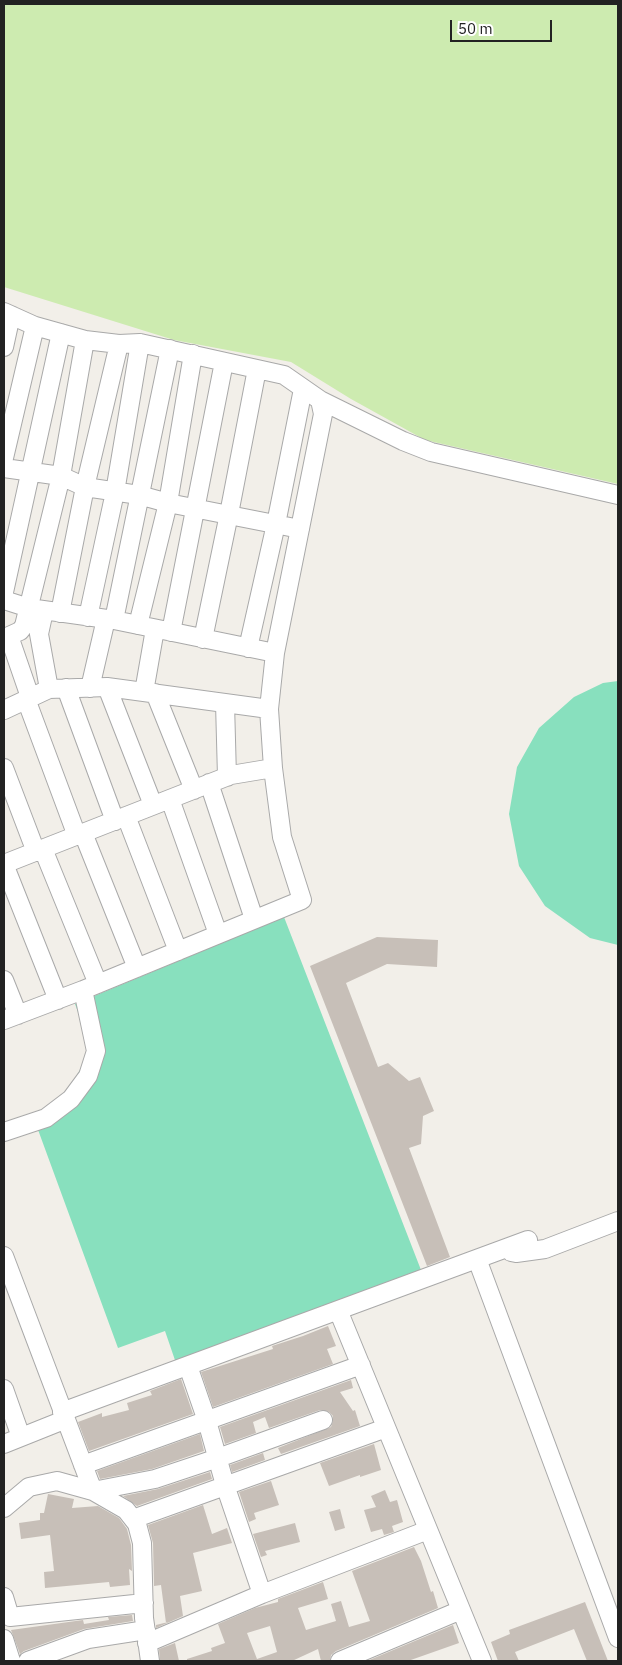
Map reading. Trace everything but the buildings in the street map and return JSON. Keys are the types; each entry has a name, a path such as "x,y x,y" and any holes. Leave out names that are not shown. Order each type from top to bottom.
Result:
{"street":[{"path":"4,347 7,313 34,326 85,340 119,344 140,343 284,375 320,400 403,441 431,452 618,495"},
{"path":"4,458 34,326"},
{"path":"4,592 61,333"},
{"path":"85,340 61,476 44,611 39,634 58,689 121,818 178,951"},
{"path":"88,618 115,492 140,343"},
{"path":"119,344 85,487 44,611 20,631 9,636 9,639 28,698 80,834 137,968"},
{"path":"153,805 99,688 110,620 170,349"},
{"path":"138,625 168,503 193,354"},
{"path":"224,362 195,508 163,630 150,693 201,787 254,919"},
{"path":"203,638 257,369"},
{"path":"248,648 276,524 303,389"},
{"path":"4,980 11,1018 302,900 282,837 273,768 269,709 276,654 323,414 320,400"},
{"path":"4,468 61,476 85,487 139,495 168,503 300,529"},
{"path":"4,600 44,611 138,625 276,654"},
{"path":"5,705 58,689 99,688 269,709"},
{"path":"226,703 227,776"},
{"path":"4,768 40,850 90,987 96,1051 88,1076 71,1099 46,1118 4,1132"},
{"path":"58,1000 4,864 227,776 273,768"},
{"path":"170,799 218,934"},
{"path":"503,1249 516,1254 545,1249 618,1221"},
{"path":"4,1444 63,1416 188,1366 528,1240"},
{"path":"4,1256 8,1283 93,1491"},
{"path":"477,1259 618,1638"},
{"path":"338,1310 482,1661"},
{"path":"83,1465 360,1365"},
{"path":"188,1366 207,1421 225,1485 262,1594"},
{"path":"4,1389 21,1437"},
{"path":"93,1491 155,1478 218,1458 323,1420"},
{"path":"133,1519 386,1428"},
{"path":"4,1508 29,1487 57,1481 93,1491 126,1510 137,1524 142,1543 144,1603 150,1661"},
{"path":"28,1661 88,1640 147,1637 428,1530"},
{"path":"4,1598 10,1617 144,1603"},
{"path":"340,1661 461,1610"},
{"path":"4,1639 10,1661"}],"green space":[{"path":"4,4 618,4 618,484 425,440 351,399 291,362 174,340 4,287"},
{"path":"618,681 618,945 590,938 545,906 519,866 509,814 517,767 539,728 574,697 603,683"},
{"path":"284,917 421,1270 177,1366 165,1331 118,1348 37,1127 66,1094 92,1049 75,1004"}]}
